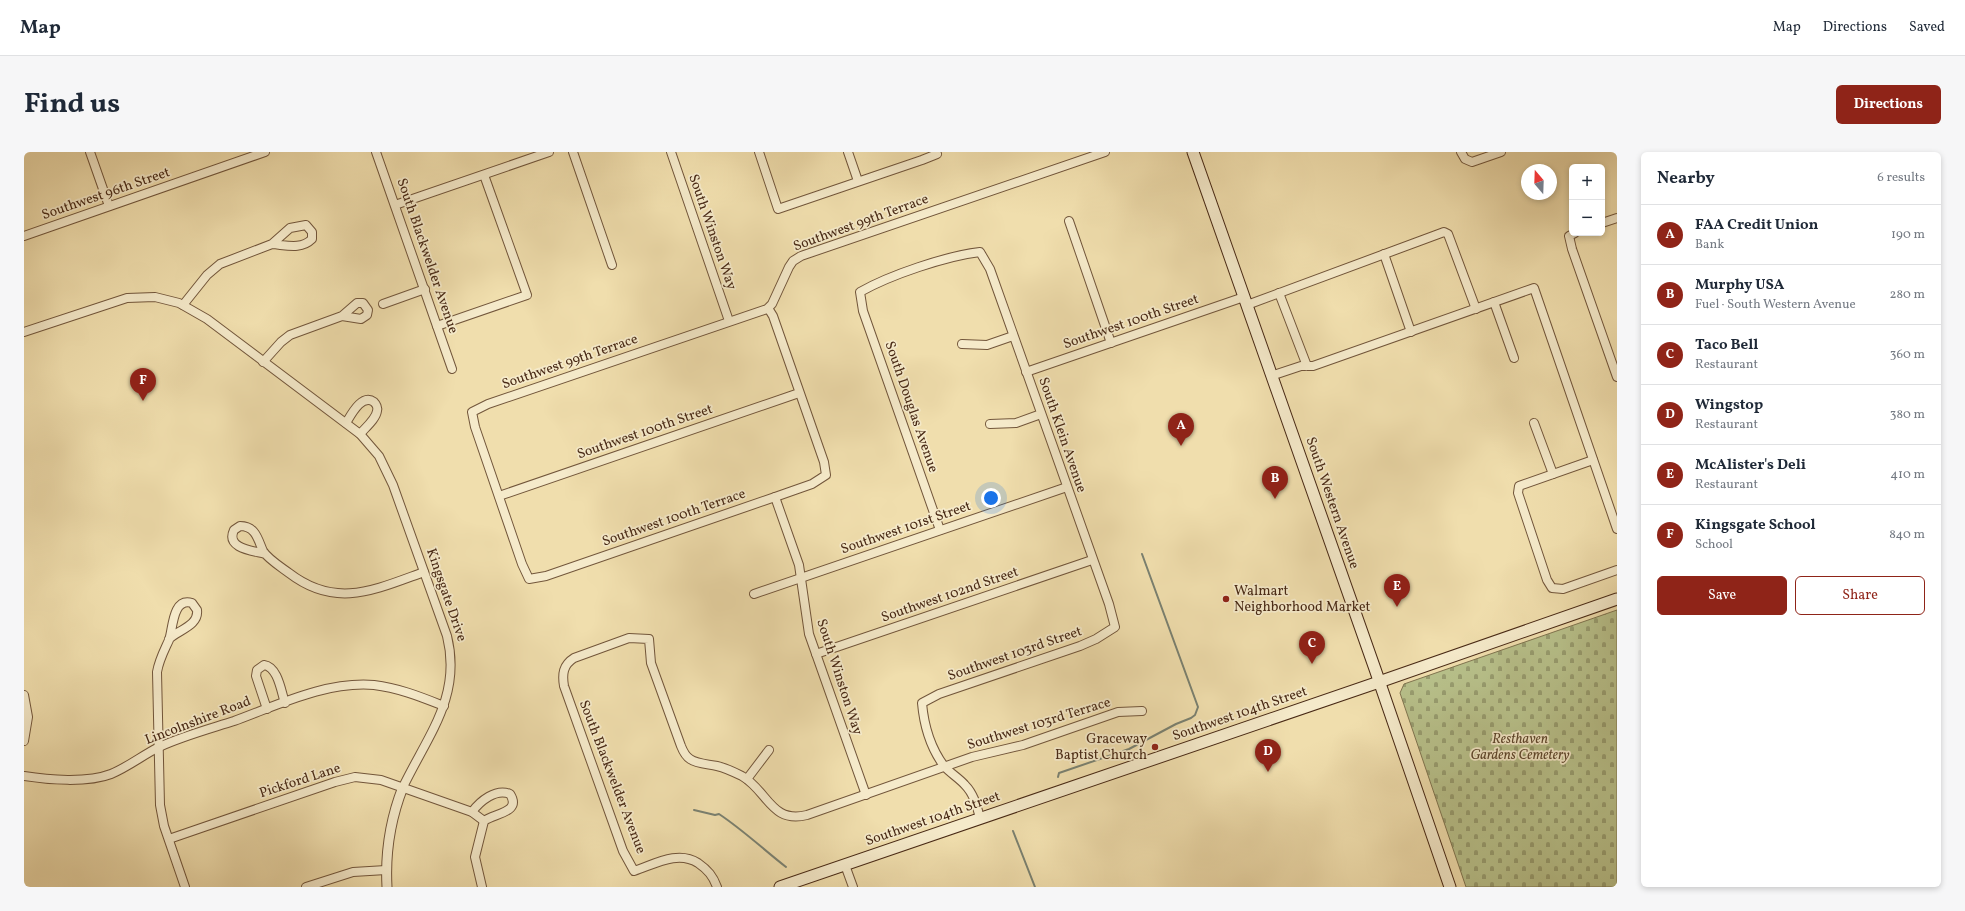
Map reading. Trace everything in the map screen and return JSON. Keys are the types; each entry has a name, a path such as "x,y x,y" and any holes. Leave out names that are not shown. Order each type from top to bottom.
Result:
{"main road":[{"name":"South Western Avenue","path":"1193,152 1380,682 1450,887"},
{"name":"Southwest 104th Street","path":"780,887 1380,682 1617,598"}],"street":[{"path":"90,152 109,206"},
{"name":"Southwest 96th Street","path":"24,236 265,152"},
{"name":"South Blackwelder Avenue","path":"376,152 452,369"},
{"path":"395,205 549,152"},
{"path":"573,152 612,264"},
{"name":"South Winston Way","path":"671,152 729,321"},
{"path":"760,152 778,209 936,153"},
{"path":"848,152 858,181"},
{"name":"Southwest 99th Terrace","path":"499,496 475,427 472,412 488,404 768,308 772,304 792,263 801,256 1104,152"},
{"path":"1463,155 1474,162 1501,152"},
{"path":"437,326 527,295 484,175"},
{"path":"1605,222 1617,218"},
{"path":"1069,221 1111,343"},
{"name":"Southwest 100th Street","path":"1026,372 1111,343 1245,301 1279,293 1444,232 1448,234 1476,309"},
{"path":"1572,236 1572,249 1617,377"},
{"path":"183,305 207,276 220,264 272,244"},
{"name":"South Klein Avenue","path":"860,292 876,283 960,254 980,252 990,269 1092,560 1109,604 1115,627"},
{"path":"1384,254 1411,332"},
{"path":"1272,376 1301,366 1313,366 1534,288 1617,529"},
{"path":"383,304 424,289"},
{"name":"South Douglas Avenue","path":"860,292 866,318 940,530"},
{"path":"1279,293 1307,366"},
{"name":"Kingsgate Drive","path":"25,329 127,298 155,297 183,305 196,311 346,423 360,434 376,451 386,468 447,636 451,655 449,689 444,706 403,787 390,829 387,849 387,887"},
{"path":"1494,302 1514,358"},
{"path":"768,308 773,316 799,393"},
{"path":"263,362 281,342 290,335 342,316"},
{"path":"962,344 987,344 1013,336"},
{"name":"Southwest 100th Street","path":"499,496 799,393"},
{"name":"Southwest 100th Terrace","path":"499,496 522,564 529,579 546,576 812,484 826,476 824,462 799,393"},
{"path":"346,423 362,402 369,400 374,402 377,413 360,434"},
{"path":"990,424 1016,423 1041,414"},
{"path":"1534,423 1553,474"},
{"path":"1593,460 1519,486 1518,494 1547,580 1552,588 1563,589 1617,570"},
{"name":"Southwest 101st Street","path":"754,594 1067,487"},
{"name":"South Winston Way","path":"775,497 797,557 802,578 807,626 866,794"},
{"path":"265,554 305,584 324,591 341,594 370,592 424,572"},
{"name":"Southwest 102nd Street","path":"816,654 1092,560"},
{"name":"Southwest 103rd Street","path":"946,768 930,742 924,722 922,703 939,694 1080,646 1096,639 1115,627"},
{"name":"South Blackwelder Avenue","path":"717,887 708,871 687,858 677,857 634,871 623,851 565,690 563,675 565,666 578,656 629,638 649,639 651,663 683,751 692,760 718,766 747,779"},
{"path":"169,639 161,655 157,672 160,805 168,839 185,887"},
{"name":"Lincolnshire Road","path":"267,709 256,676 257,670 264,665 272,668 285,702"},
{"name":"Lincolnshire Road","path":"24,776 69,779 98,778 119,770 159,748 285,702 336,687 373,685 408,692 444,706"},
{"path":"24,695 28,717 24,741"},
{"name":"Southwest 103rd Terrace","path":"946,768 972,758 1023,745 1118,712 1142,711"},
{"path":"769,750 747,779 774,808 789,817 807,815 946,768 969,789 980,818"},
{"name":"Pickford Lane","path":"168,839 342,780 355,777 372,778 403,787 472,812 484,821"},
{"path":"472,812 482,800 502,793 510,794 514,800 512,808 484,821 475,857 482,887"},
{"path":"845,865 853,887"},
{"path":"306,887 353,872 386,870"}],"green space":[{"name":"Resthaven Gardens Cemetery","path":"1617,610 1617,887 1466,887 1400,693 1404,684"}],"waterway":[{"path":"1058,777 1059,773 1129,749 1195,715 1198,707 1142,554"},
{"path":"694,810 715,815 719,814 745,833 786,867"},
{"path":"1013,831 1035,887"}],"place":[{"name":"Kingsgate School","path":"143,401"},
{"name":"FAA Credit Union","path":"1181,446"},
{"name":"Murphy USA","path":"1275,499"},
{"name":"Walmart Neighborhood Market","path":"1226,599"},
{"name":"McAlister's Deli","path":"1397,607"},
{"name":"Taco Bell","path":"1312,664"},
{"name":"Graceway Baptist Church","path":"1155,747"},
{"name":"Wingstop","path":"1268,772"}]}
